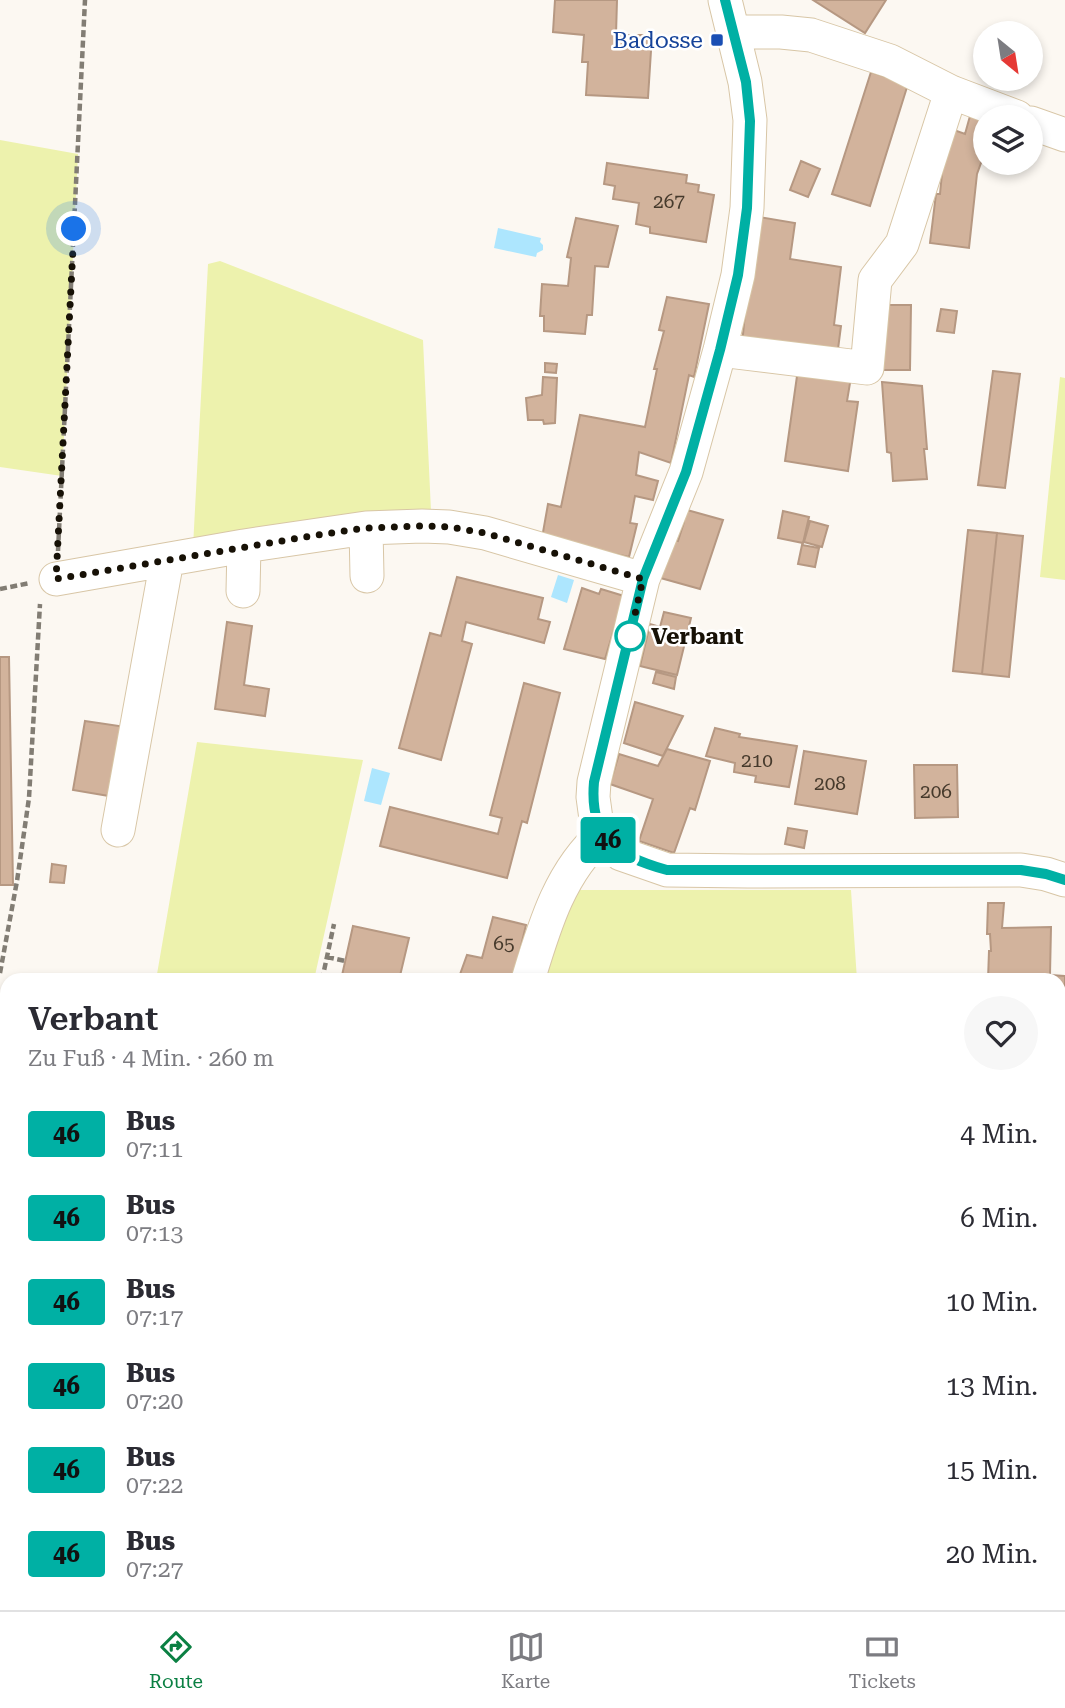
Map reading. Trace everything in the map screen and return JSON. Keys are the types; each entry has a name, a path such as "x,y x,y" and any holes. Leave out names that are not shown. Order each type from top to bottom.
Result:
{"street":[{"path":"725,0 747,94 750,166 741,254 720,350 686,472 643,579 594,782 594,809 603,834 621,854 667,870 1021,870 1065,880"},
{"path":"733,32 811,35 890,61 951,92 985,105"},
{"path":"720,350 867,368 875,280 902,244 951,92"},
{"path":"1043,127 1065,135"},
{"path":"48,587 244,545 366,528 449,527 473,531 643,579"},
{"path":"366,528 367,576"},
{"path":"243,591 244,545"},
{"path":"118,830 167,560"},
{"path":"531,973 561,888 587,848 603,834"}],"path":[{"path":"0,973 29,798 35,661 39,625 48,587 85,0"},
{"path":"324,973 334,924"},
{"path":"327,957 345,961"}],"green space":[{"path":"0,140 78,154 62,476 0,467"},
{"path":"220,261 423,340 431,511 193,547 208,264"},
{"path":"1060,377 1065,378 1065,580 1040,577"},
{"path":"197,742 363,760 316,973 157,973"},
{"path":"577,890 851,890 857,973 544,973"}],"water":[{"path":"498,228 541,238 543,250 537,253 536,257 494,248"},
{"path":"558,575 574,580 567,603 551,597"},
{"path":"372,768 390,773 381,805 364,801"}],"building":[{"path":"555,0 617,0 616,35 652,35 648,98 586,95 588,62 582,62 584,35 553,32"},
{"path":"813,0 886,0 865,33"},
{"path":"871,72 908,84 870,206 832,194"},
{"path":"970,116 973,117 973,175 977,175 969,248 930,243 943,163 954,130 965,134"},
{"path":"801,161 820,169 808,197 790,190"},
{"path":"607,163 687,175 686,183 699,185 698,192 714,195 706,242 650,233 650,227 636,224 639,203 613,199 615,186 604,184"},
{"path":"759,217 795,223 790,259 841,267 834,325 841,326 837,357 742,345 748,281"},
{"path":"576,218 618,226 608,267 595,266 592,315 587,315 585,334 544,331 544,316 540,316 542,284 568,286 571,258 567,257"},
{"path":"667,297 709,304 694,377 689,375 671,463 639,452 636,475 658,481 653,500 635,496 630,523 637,524 629,557 542,538 548,504 561,507 580,415 645,427 657,369 654,369 664,331 659,330"},
{"path":"878,305 911,305 910,370 877,370"},
{"path":"941,309 957,311 954,333 937,331"},
{"path":"545,363 557,364 556,373 545,372"},
{"path":"798,369 851,377 847,401 858,402 848,471 785,461"},
{"path":"993,371 1020,374 1005,488 978,485"},
{"path":"543,377 557,378 555,423 544,424 543,420 528,420 526,398 542,395"},
{"path":"882,382 922,386 927,479 893,481 891,453 887,452"},
{"path":"680,508 723,520 700,589 657,577 669,538 678,541 684,522"},
{"path":"783,511 809,517 803,543 778,538"},
{"path":"810,521 828,526 822,547 804,542"},
{"path":"968,530 997,533 982,674 953,671"},
{"path":"997,533 1023,536 1009,677 982,674"},
{"path":"802,545 819,548 815,567 798,564"},
{"path":"457,577 543,598 538,619 550,622 544,643 466,622 462,641 472,644 441,760 399,748 430,633 441,636"},
{"path":"582,588 599,594 601,589 624,596 605,659 564,649"},
{"path":"664,612 691,618 677,675 640,666 650,624 660,627"},
{"path":"227,622 252,626 244,685 269,689 265,716 215,709"},
{"path":"0,657 9,657 13,885 0,885"},
{"path":"656,672 676,677 674,689 653,683"},
{"path":"524,683 560,693 527,823 522,821 507,878 380,846 390,807 498,834 502,818 490,815"},
{"path":"635,702 683,716 663,756 624,743"},
{"path":"85,721 126,727 115,797 73,790"},
{"path":"715,728 740,734 739,737 797,746 789,787 755,782 756,776 734,772 735,763 706,756"},
{"path":"667,749 710,761 695,810 690,808 674,853 639,841 653,799 610,784 619,754 658,766"},
{"path":"804,751 866,761 857,814 795,804"},
{"path":"914,765 957,765 958,817 915,818"},
{"path":"788,828 807,831 804,848 785,844"},
{"path":"52,864 66,866 64,883 50,882"},
{"path":"988,903 1004,903 1002,928 1051,927 1050,973 988,973 991,951 990,934 987,934"},
{"path":"493,917 526,925 513,973 461,973 467,955 482,958"},
{"path":"353,926 409,938 401,973 343,973"}],"bus line":[{"name":"46","path":"725,0 746,82 750,121 747,208 738,275 686,472 643,579 594,782 596,819 607,839 621,854 667,870 1021,870 1065,880"}],"place":[{"name":"Badosse","path":"717,40"},
{"name":"Verbant","path":"630,636"}],"route":[{"path":"74,229 56,579 244,545 366,528 449,527 485,533 643,579 630,636"}]}
